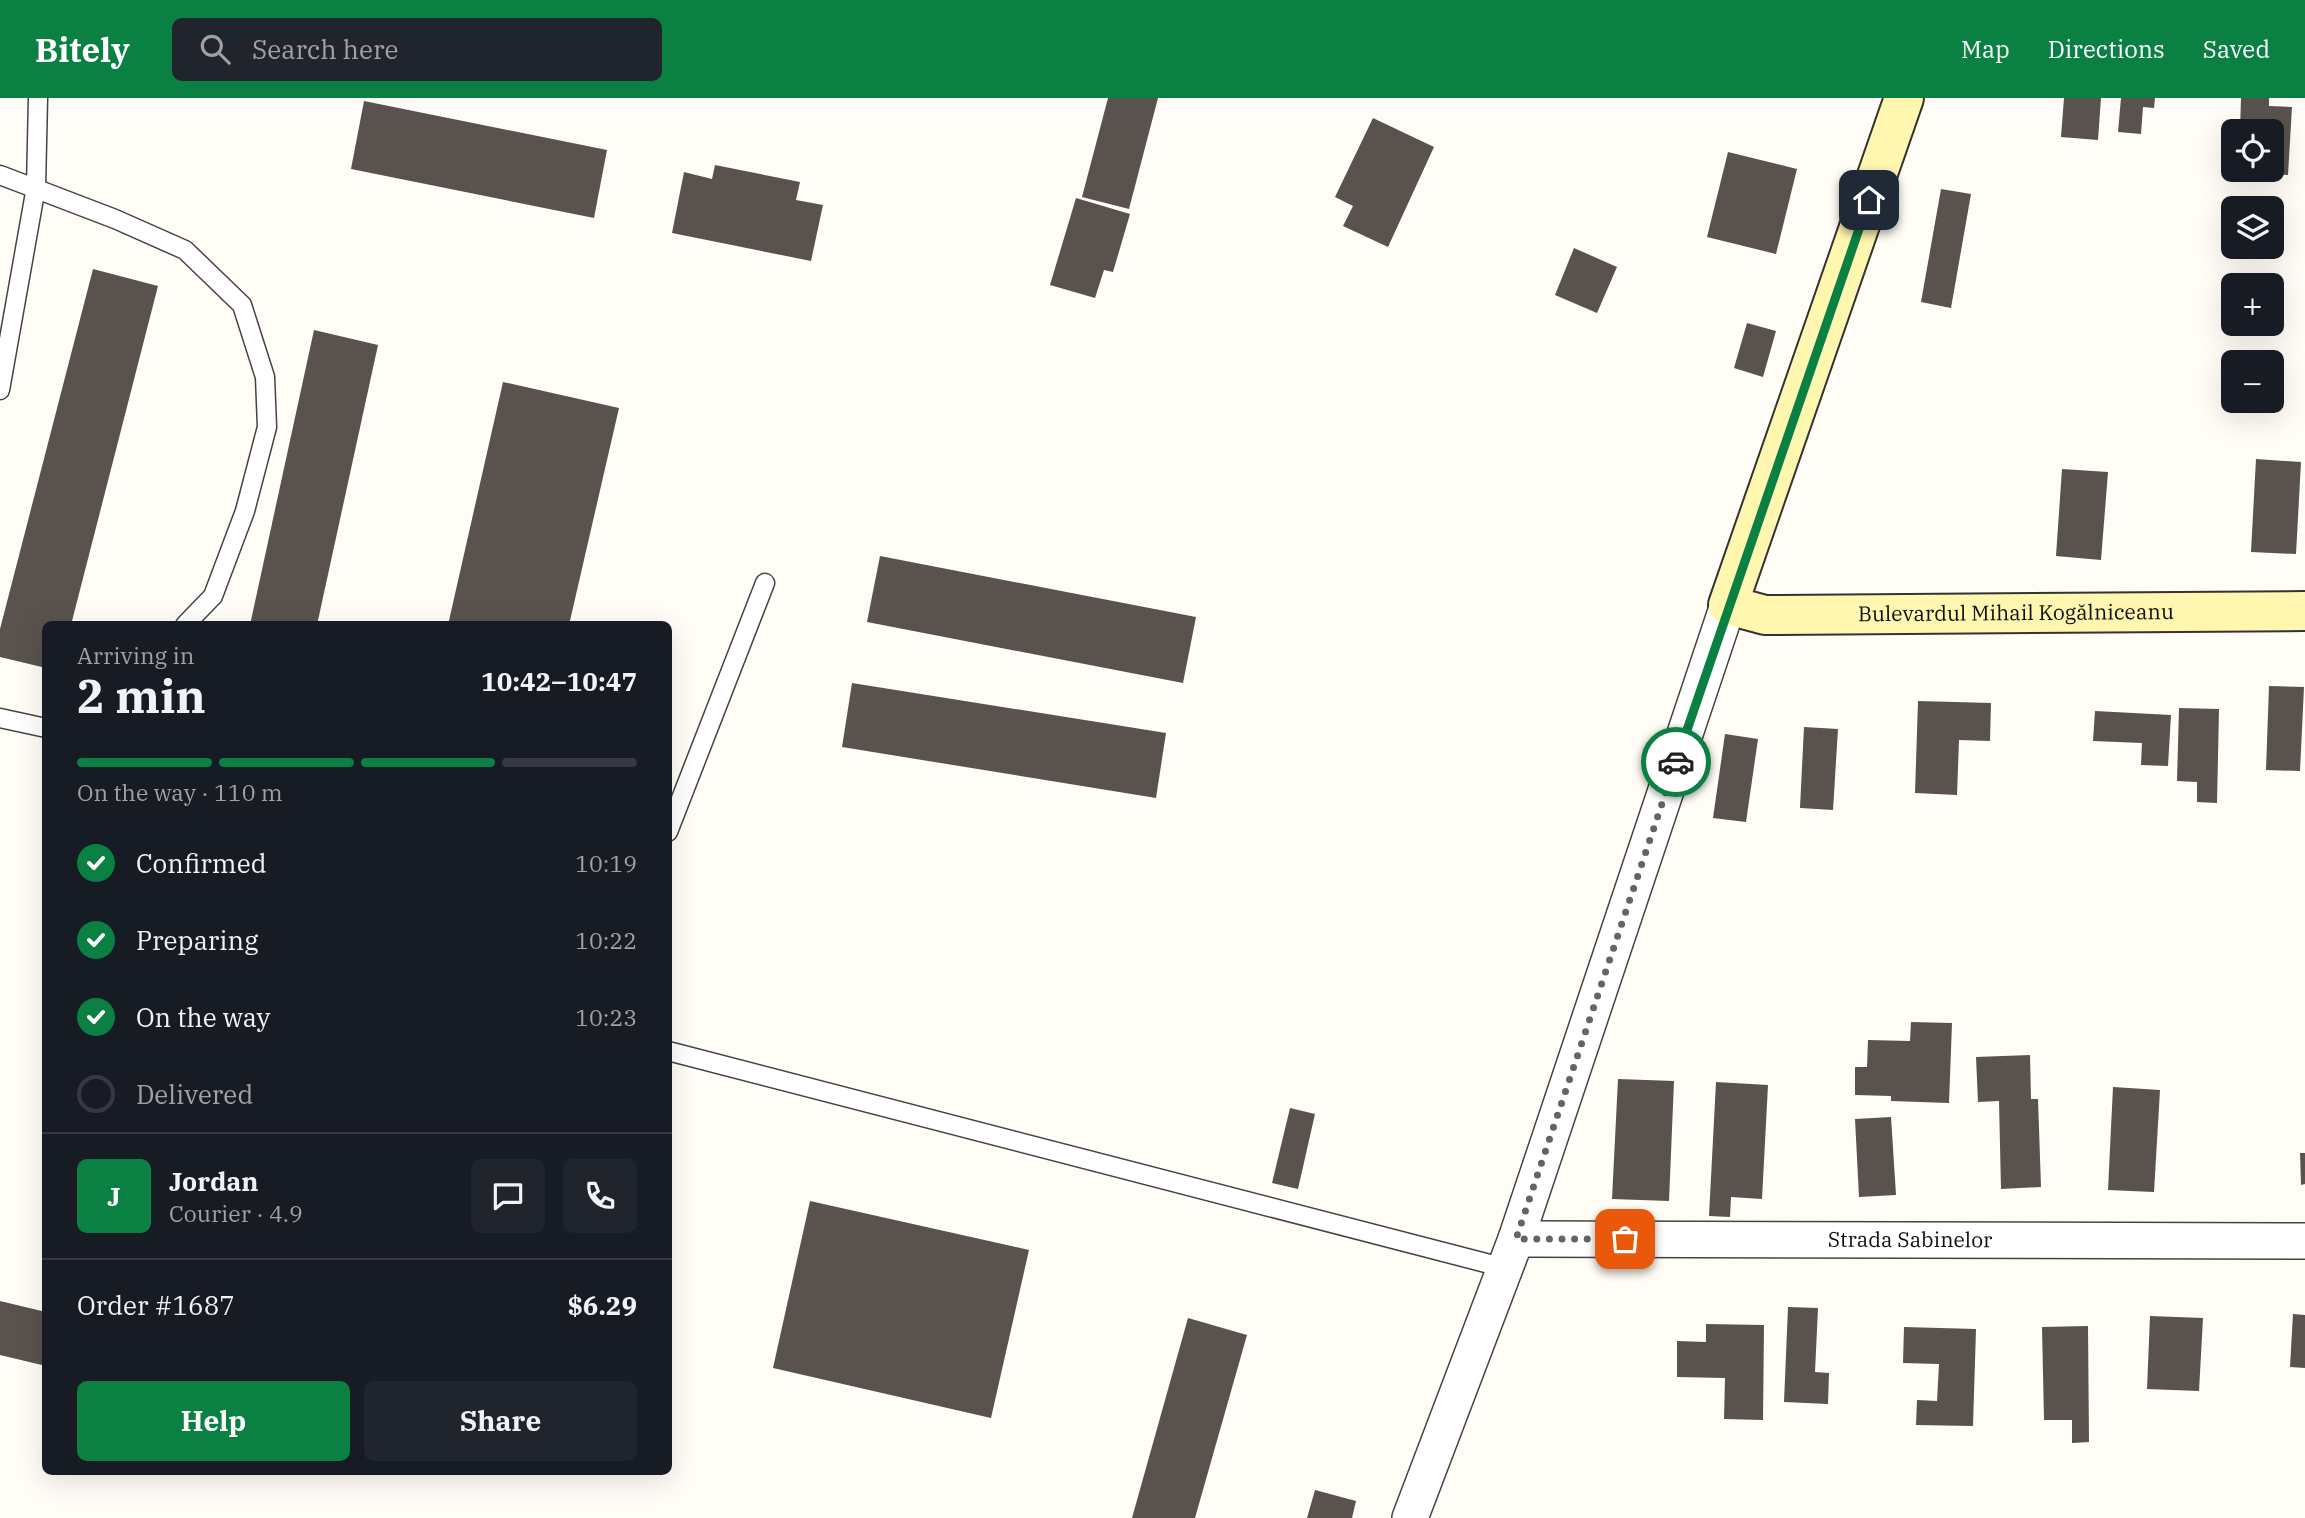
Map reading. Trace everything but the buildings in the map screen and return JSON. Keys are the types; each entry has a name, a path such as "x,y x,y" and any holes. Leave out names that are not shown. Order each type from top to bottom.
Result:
{"main road":[{"path":"1728,605 1904,98"},
{"name":"Bulevardul Mihail Kogălniceanu","path":"1728,605 1765,615 2305,611"}],"street":[{"path":"1410,1518 1511,1253 1728,605"},
{"name":"Strada Sabinelor","path":"1511,1253 2305,1241"}],"lane":[{"path":"0,390 36,187 38,98"},
{"path":"0,175 116,219 185,250 242,305 265,377 267,427 245,510 213,596 189,621"},
{"path":"672,822 765,583"},
{"path":"0,718 42,728"},
{"path":"672,1052 1511,1253"}],"way so far":[{"path":"1625,1239 1516,1239 1676,762"}],"route":[{"path":"1676,762 1869,200"}]}
